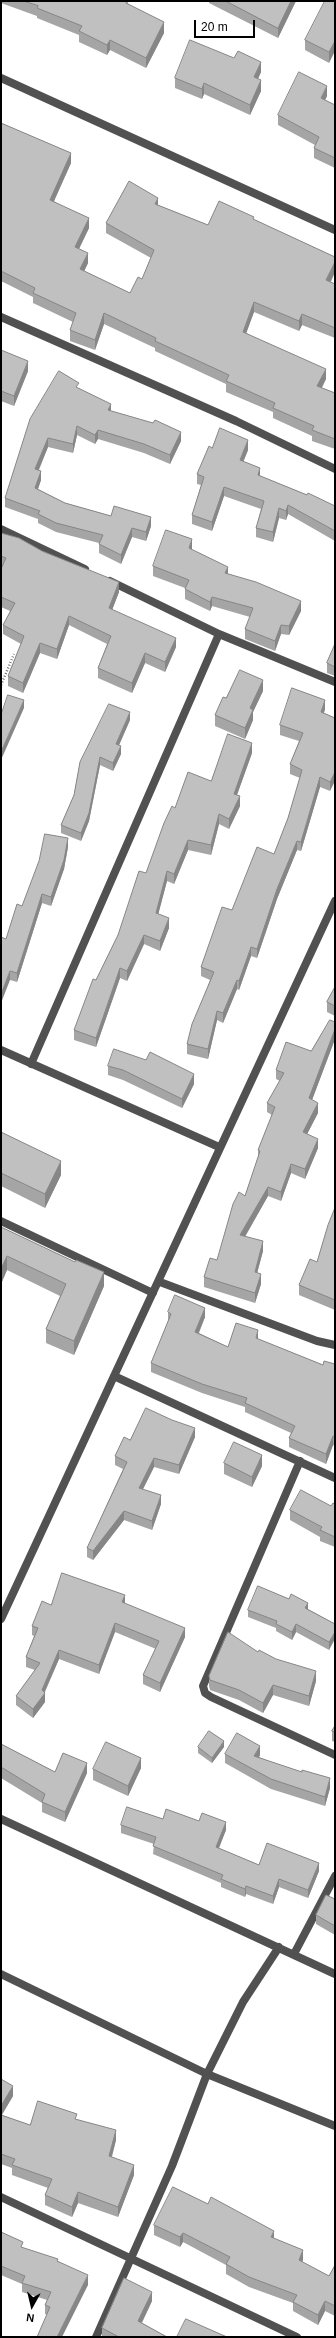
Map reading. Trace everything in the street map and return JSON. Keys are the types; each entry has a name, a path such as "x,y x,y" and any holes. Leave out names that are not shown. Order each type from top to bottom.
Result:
{"street":[{"path":"1,78 335,230"},
{"path":"1,317 236,421 335,468"},
{"path":"1,529 219,634 335,682"},
{"path":"31,1064 219,634"},
{"path":"1,1619 153,1293 160,1282 219,1147 335,901"},
{"path":"1,1050 219,1147"},
{"path":"1,1222 153,1293"},
{"path":"160,1282 317,1341 335,1345"},
{"path":"114,1376 335,1478"},
{"path":"300,1461 203,1686 205,1693 211,1697 335,1756"},
{"path":"1,1819 335,1974"},
{"path":"294,1954 335,1876"},
{"path":"96,2337 172,2166 207,2074 242,2002 279,1947"},
{"path":"1,1974 207,2074 335,2126"},
{"path":"1,2197 297,2337"}],"path":[{"path":"1,685 14,654"}],"building":[{"path":"24,1 127,1 126,3 164,22 146,58 110,40 107,45 79,31 82,26 37,8 38,6"},
{"path":"226,1 291,1 278,28"},
{"path":"325,1 335,2 335,41 329,52 305,40"},
{"path":"190,40 234,58 238,51 261,62 254,77 261,80 250,105 204,83 202,89 175,78"},
{"path":"299,72 327,86 321,98 335,105 335,158 314,148 319,137 278,115"},
{"path":"1,123 71,153 50,200 89,218 75,247 88,253 80,269 130,293 138,277 142,279 154,250 106,223 129,181 158,198 155,204 208,225 219,201 254,217 253,219 335,257 335,262 326,280 335,284 335,328 302,314 299,321 254,302 243,332 326,369 317,386 335,393 335,439 312,430 314,426 273,408 275,403 226,381 229,375 155,341 156,338 104,313 95,340 70,330 76,313 33,293 35,288 1,271"},
{"path":"1,350 28,361 14,396 1,391"},
{"path":"59,371 79,383 76,387 111,404 108,410 153,423 155,420 181,432 170,455 144,444 98,430 95,435 77,426 73,444 48,438 35,469 41,471 35,488 65,503 111,516 114,506 151,517 146,532 132,528 121,555 99,544 103,535 56,523 38,514 40,511 5,498 30,419"},
{"path":"220,428 248,440 240,460 260,468 258,475 307,495 308,493 335,506 335,531 288,505 286,511 279,508 273,532 256,528 264,501 224,487 212,522 192,515 204,477 197,474 209,446 212,448"},
{"path":"166,530 192,539 189,548 228,567 225,573 256,582 301,601 289,626 281,625 275,641 245,629 253,608 212,597 210,602 185,589 189,580 153,566"},
{"path":"1,533 19,538 42,551 119,582 109,608 176,638 165,662 145,653 132,683 98,668 111,636 69,616 57,649 40,643 23,683 8,676 24,636 3,625 15,603 1,597 1,569 6,558 1,556"},
{"path":"335,644 335,667 327,663"},
{"path":"240,670 263,680 250,708 253,710 245,728 215,715 223,697 226,698"},
{"path":"292,688 325,700 321,712 335,718 335,772 330,782 320,777 301,842 297,841 277,889 257,949 251,947 239,981 237,980 223,1013 217,1011 208,1049 187,1044 192,1024 214,972 201,967 222,907 232,910 257,847 274,854 288,818 302,770 290,764 303,733 280,725"},
{"path":"8,695 24,700 1,752 1,715"},
{"path":"109,704 130,712 116,744 121,746 113,763 100,757 89,813 81,833 61,825 74,795 80,762"},
{"path":"228,734 252,743 234,794 240,796 229,819 219,814 211,845 188,840 174,874 167,871 156,913 169,918 160,941 144,935 127,971 120,968 96,1038 74,1030 93,979 96,980 118,935 139,871 146,873 164,823 172,806 175,808 188,772 211,781"},
{"path":"45,834 68,838 64,860 51,897 42,894 17,973 10,971 1,994 1,937 6,939 17,904 22,906 39,861"},
{"path":"335,987 335,1006 327,1002"},
{"path":"330,1020 335,1022 335,1029 309,1098 318,1103 303,1132 318,1139 305,1169 291,1164 281,1192 268,1187 240,1235 263,1241 255,1272 261,1274 255,1293 204,1277 210,1258 217,1260 233,1204 239,1192 245,1196 260,1151 258,1150 275,1107 267,1103 284,1073 276,1070 286,1042 311,1051"},
{"path":"114,1049 146,1060 150,1052 194,1074 182,1099 123,1070 108,1066"},
{"path":"1,1132 61,1161 45,1194 1,1173"},
{"path":"335,1208 335,1300 299,1285 310,1259 317,1262 328,1225"},
{"path":"1,1227 75,1262 76,1260 104,1272 74,1341 46,1329 66,1284 7,1256 1,1269"},
{"path":"175,1295 205,1308 195,1332 228,1347 236,1323 258,1330 256,1338 323,1365 324,1361 335,1364 335,1437 333,1436 326,1454 289,1438 295,1426 245,1403 247,1398 202,1384 151,1363 171,1314 168,1312"},
{"path":"146,1408 172,1420 195,1428 179,1465 154,1458 139,1488 161,1495 152,1521 124,1511 93,1551 87,1548 127,1462 115,1456 124,1437 130,1440"},
{"path":"234,1442 262,1455 252,1477 224,1463"},
{"path":"301,1490 331,1506 333,1503 335,1504 335,1537 320,1530 322,1527 290,1510"},
{"path":"62,1573 125,1595 122,1602 185,1628 160,1683 143,1675 159,1641 115,1623 99,1665 59,1650 42,1690 45,1693 33,1709 16,1696 40,1663 26,1657 38,1628 32,1626 42,1601 51,1605"},
{"path":"258,1586 289,1599 291,1594 308,1603 305,1608 335,1624 335,1632 329,1642 296,1624 292,1632 276,1624 277,1621 248,1610"},
{"path":"228,1632 258,1652 259,1650 276,1659 316,1671 309,1696 273,1685 263,1703 239,1690 210,1680 209,1676"},
{"path":"209,1731 224,1741 212,1758 198,1747"},
{"path":"237,1733 260,1746 254,1756 302,1772 302,1770 330,1778 325,1797 271,1779 225,1754"},
{"path":"106,1742 141,1758 128,1786 93,1769"},
{"path":"1,1744 55,1772 63,1753 87,1763 65,1812 42,1802 45,1794 1,1767"},
{"path":"127,1807 163,1819 166,1809 199,1821 202,1813 226,1822 216,1847 259,1865 267,1843 319,1863 308,1890 279,1879 273,1896 246,1886 245,1889 221,1879 223,1875 153,1846 156,1837 121,1825"},
{"path":"326,1895 335,1899 335,1926 316,1915"},
{"path":"1,2079 13,2086 1,2106"},
{"path":"38,2101 77,2114 75,2119 116,2130 109,2156 134,2165 118,2207 78,2192 72,2207 45,2195 52,2179 12,2165 15,2159 1,2154 1,2115 30,2125"},
{"path":"173,2187 208,2204 211,2197 274,2231 271,2237 303,2250 299,2260 329,2276 335,2265 335,2306 325,2301 318,2315 293,2302 297,2295 249,2277 226,2264 230,2257 183,2233 180,2237 154,2225"},
{"path":"1,2232 23,2242 21,2247 58,2259 57,2261 88,2275 57,2337 37,2337 50,2307 45,2305 51,2292 22,2283 25,2276 1,2266"},
{"path":"124,2278 152,2292 138,2321 167,2337 119,2337 102,2328"},
{"path":"186,2319 227,2337 177,2337"}]}
